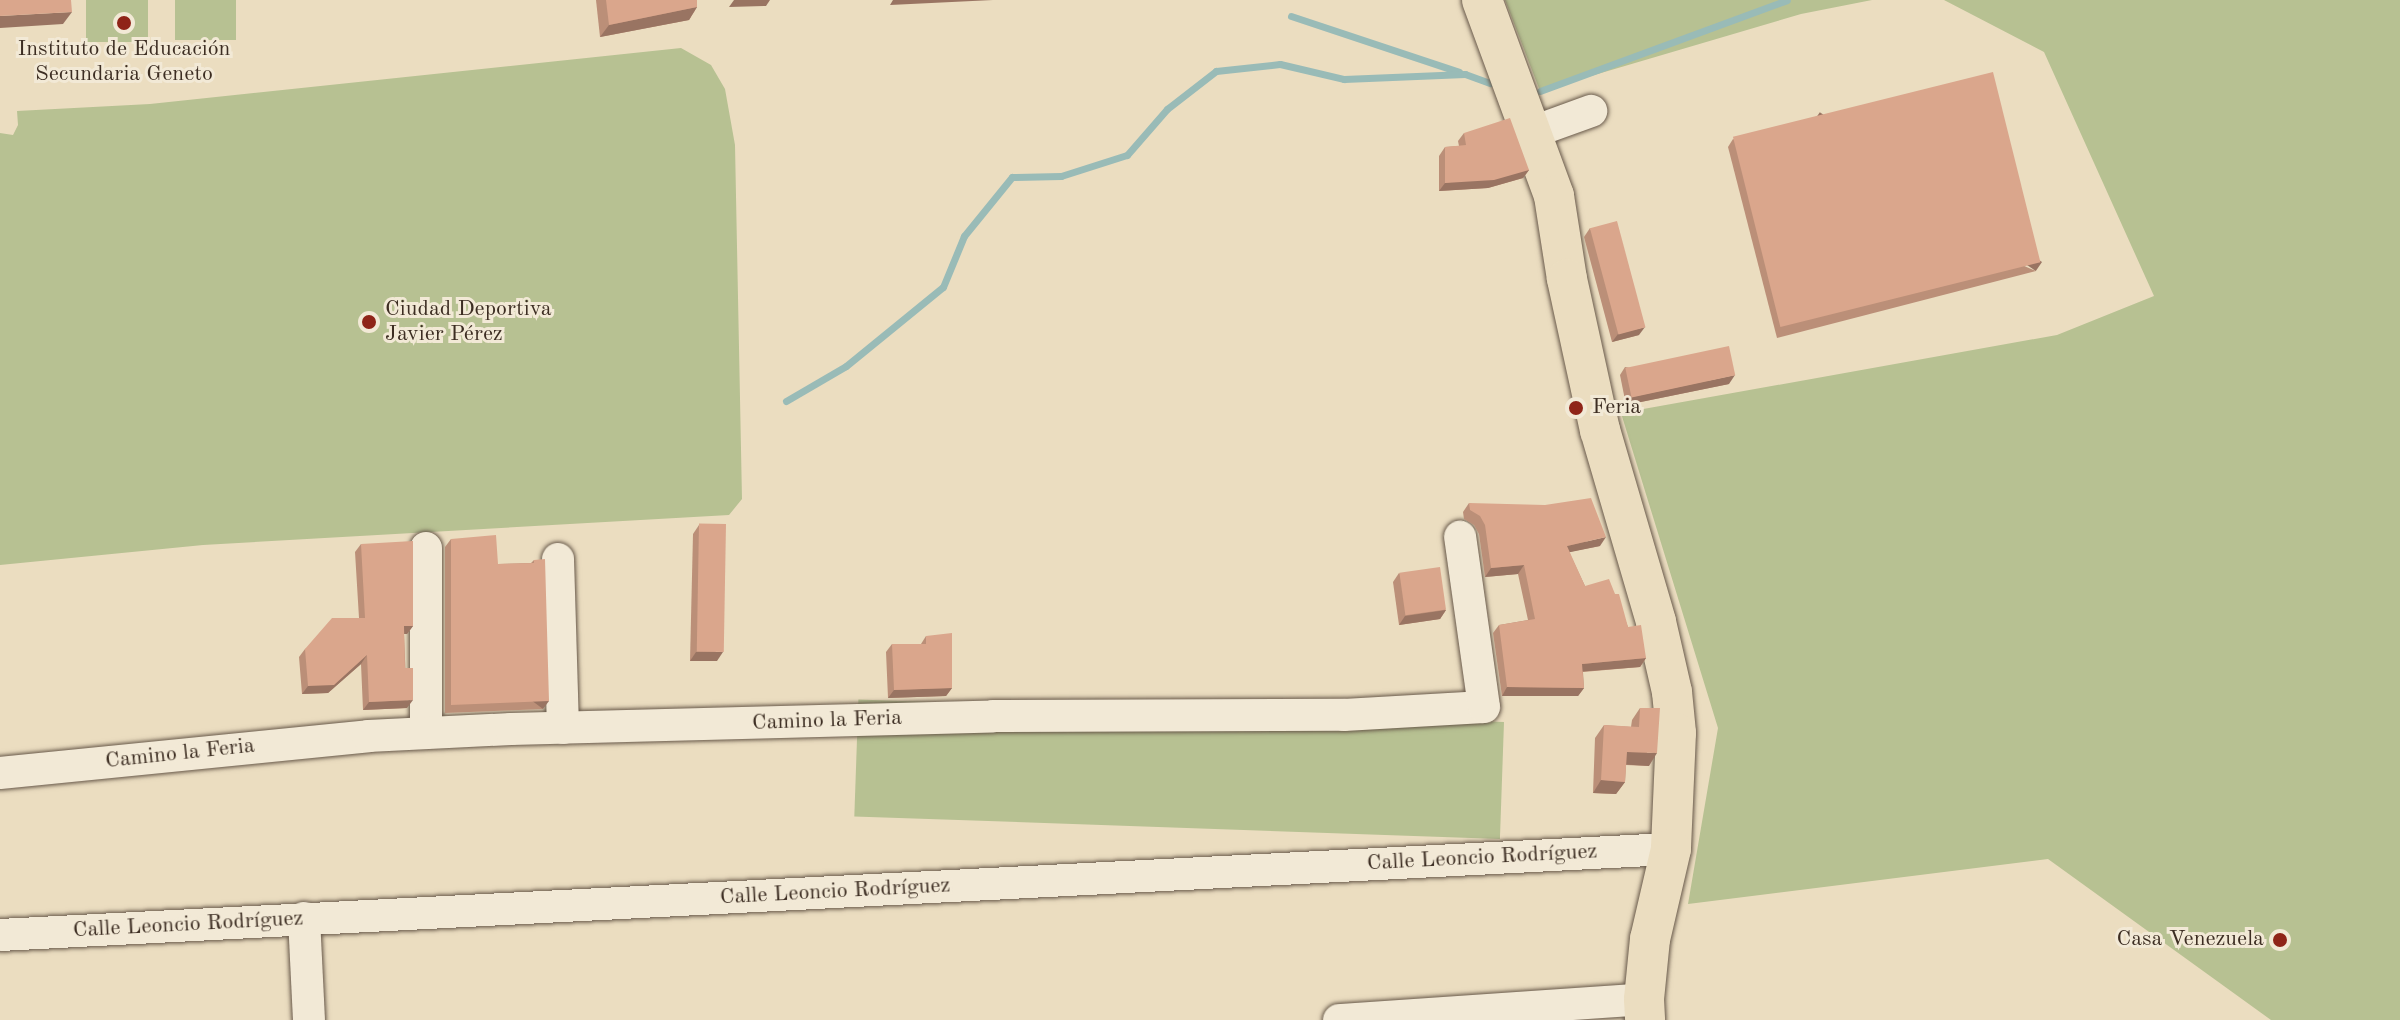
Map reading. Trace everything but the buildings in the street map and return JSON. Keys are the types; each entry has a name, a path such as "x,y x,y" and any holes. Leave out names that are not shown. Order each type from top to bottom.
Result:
{"main road":[{"path":"1482,0 1554,196 1567,279 1600,430 1656,622 1672,692 1676,733 1671,849 1650,939 1644,1010"}],"street":[{"path":"1533,132 1591,111"},
{"name":"Camino la Feria","path":"0,773 368,736 426,733 993,716 1344,715 1484,707 1460,537"},
{"path":"426,548 426,733"},
{"path":"558,559 563,728"},
{"name":"Calle Leoncio Rodríguez","path":"0,935 1671,849"},
{"path":"304,918 309,1020"},
{"path":"1339,1020 1644,1010"}],"green space":[{"path":"86,0 148,0 148,42 86,42"},
{"path":"175,0 236,0 236,40 175,40"},
{"path":"1505,0 1872,0 1801,14 1540,91"},
{"path":"1944,0 2400,0 2400,1020 2271,1020 2048,859 1688,904 1718,728 1621,413 2057,335 2154,296 2044,52"},
{"name":"Ciudad Deportiva Javier Pérez","path":"681,48 711,65 725,89 735,145 742,499 729,515 203,545 0,565 0,133 13,135 18,125 17,111 150,104"},
{"path":"858,699 1504,722 1500,839 854,816"}],"waterway":[{"path":"1540,91 1787,0"},
{"path":"1291,16 1459,72"},
{"path":"786,401 846,366 943,287 964,236 1012,177 1061,176 1127,155 1167,109 1216,71 1280,64 1344,79 1465,74 1490,83"}],"place":[{"name":"Instituto de Educación Secundaria Geneto","path":"124,23"},
{"name":"Ciudad Deportiva Javier Pérez","path":"369,322"},
{"name":"Feria","path":"1576,408"},
{"name":"Casa Venezuela","path":"2280,940"}]}
